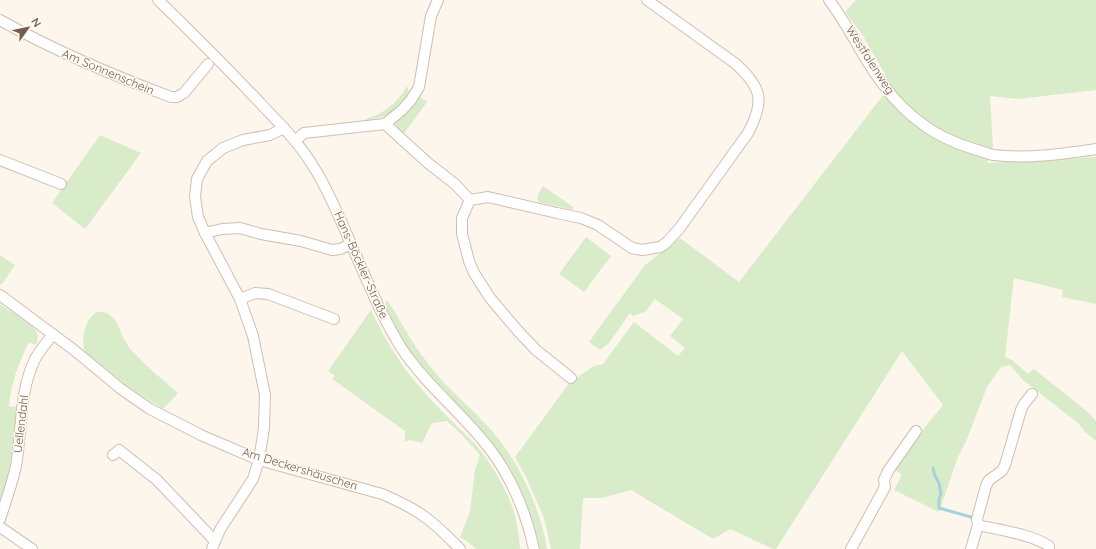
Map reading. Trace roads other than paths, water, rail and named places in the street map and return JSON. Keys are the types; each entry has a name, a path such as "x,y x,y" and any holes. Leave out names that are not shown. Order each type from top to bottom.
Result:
{"street":[{"name":"Hans-Böckler-Straße","path":"158,0 234,75 284,128 313,165 325,185 378,304 401,348 423,377 489,447 515,489 525,513 534,549"},
{"path":"295,141 304,133 385,124 402,110 412,100 419,87 431,16 438,0"},
{"path":"470,200 488,197 581,218 598,225 632,248 642,250 660,247 666,243 679,229 748,133 759,108 759,97 752,82 736,64 647,0"},
{"name":"Westfalenweg","path":"829,0 894,98 928,128 970,147 999,156 1029,157 1096,149"},
{"name":"Am Sonnenschein","path":"0,20 71,57 117,77 171,97 177,97 184,93 208,64"},
{"path":"385,124 428,163 455,184 470,200"},
{"path":"113,455 119,450 157,480 213,545 221,528 253,479 259,460 264,428 265,395 252,336 240,298 198,217 195,197 197,179 207,161 223,148 242,140 270,135 284,128"},
{"path":"0,160 61,184"},
{"path":"470,200 462,218 462,234 467,256 474,273 490,298 518,331 536,350 571,378"},
{"path":"206,233 222,229 240,228 261,234 301,241 332,250 340,249 351,244"},
{"path":"240,298 254,293 268,294 334,319"},
{"name":"Am Deckershäuschen","path":"0,295 74,350 120,389 150,409 203,436 259,460 382,494 409,506 423,515 460,549"},
{"name":"Uellendahl","path":"0,519 16,466 23,402 28,381 36,357 53,334"},
{"path":"971,549 978,526 977,519 986,486 989,480 1002,471 1006,465 1021,410 1032,394"},
{"path":"851,549 885,487 884,480 888,471 916,431"},
{"path":"978,526 1037,540 1049,546 1049,549"},
{"path":"0,527 32,549"}],"waterway":[{"path":"933,468 939,483 941,494 939,499 939,508 971,517"}]}
